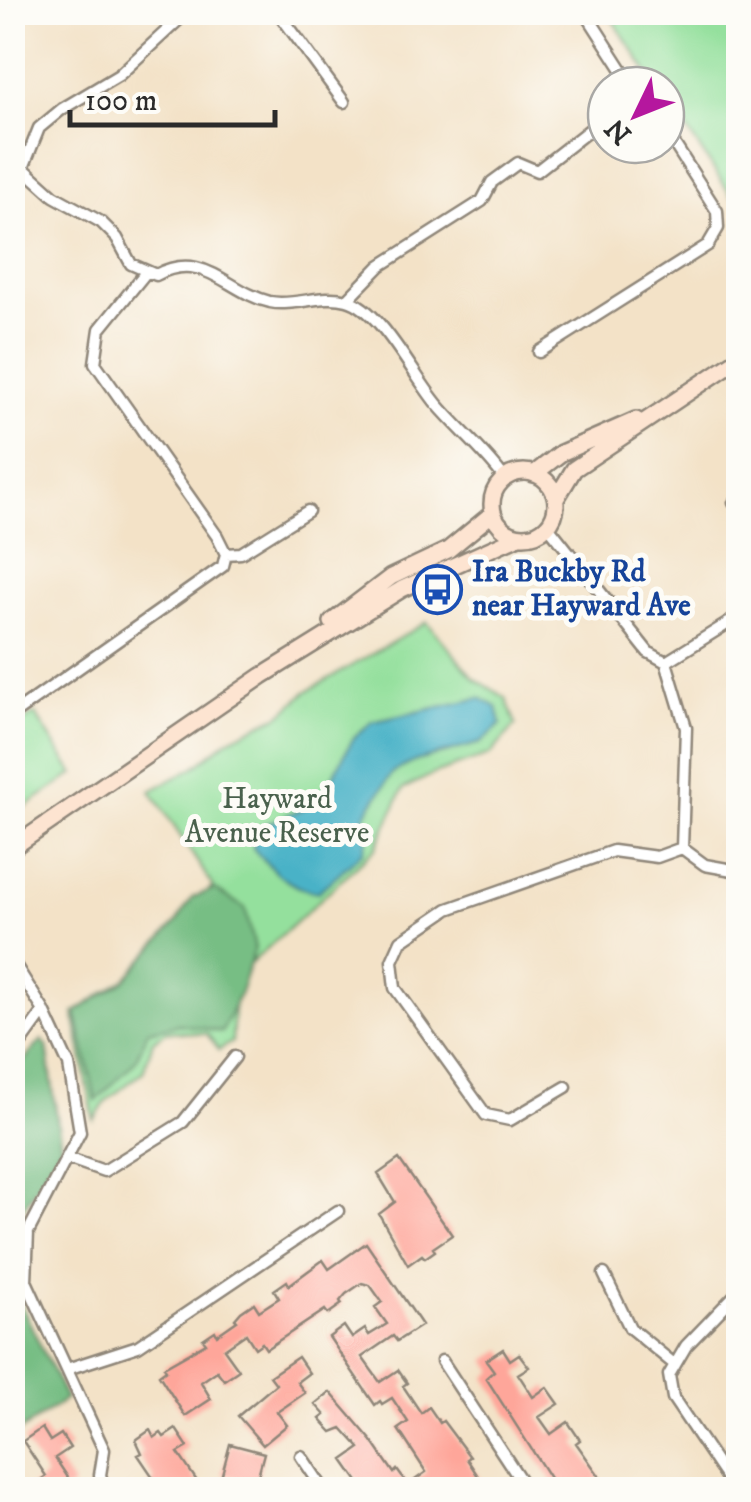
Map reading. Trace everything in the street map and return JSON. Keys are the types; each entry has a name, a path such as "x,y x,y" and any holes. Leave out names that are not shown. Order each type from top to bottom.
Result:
{"street":[{"path":"12,179 24,168 39,128 62,109 119,75 187,12"},
{"path":"278,12 344,102"},
{"path":"585,12 619,65"},
{"path":"347,300 380,266 482,200 492,182 518,163 537,171 586,133"},
{"path":"539,352 708,246 718,228 717,211 686,162"},
{"path":"24,168 54,196 101,222 117,238 130,264 156,275 175,264 198,268 270,302 347,300 373,316 438,405 490,458 504,479"},
{"path":"12,715 222,566 226,554 96,363 100,328 147,270"},
{"path":"556,499 574,469 738,359"},
{"path":"534,474 560,453 664,408"},
{"path":"12,848 262,676 402,589 548,526 556,499 548,483 534,474 513,474 504,479 494,494 493,513 503,528 519,536"},
{"path":"226,554 241,553 308,511"},
{"path":"262,676 391,577 448,550 493,513"},
{"path":"548,526 648,652 666,662 686,728 682,848"},
{"path":"666,662 738,618"},
{"path":"682,848 706,865 738,871"},
{"path":"566,1087 510,1120 486,1114 395,988 392,960 401,941 448,909 613,851 657,857 682,848"},
{"path":"12,960 44,1011 69,1065 80,1132 28,1232 26,1280 104,1450 100,1475 106,1490"},
{"path":"12,1055 44,1011"},
{"path":"67,1158 104,1171 183,1122 235,1058"},
{"path":"67,1369 138,1346 338,1212"},
{"path":"604,1274 630,1328 674,1364"},
{"path":"736,1490 672,1398 669,1374 686,1346 738,1292"},
{"path":"442,1362 526,1490"},
{"path":"301,1456 324,1490"}],"green space":[{"path":"608,13 738,13 738,194 733,198 686,129 686,65 643,65"},
{"name":"Hayward Avenue Reserve","path":"427,622 474,678 506,698 516,725 490,755 403,789 376,848 236,977 232,1042 219,1050 207,1034 167,1031 153,1041 143,1072 107,1100 94,1120 74,1013 146,965 213,886 151,791 196,766 229,739 282,714 306,692"},
{"path":"35,714 74,774 13,815 13,728"},
{"path":"214,889 245,908 255,948 222,1032 180,1024 148,1031 136,1060 96,1101 76,1012 124,981 176,923 193,897"},
{"path":"42,1040 47,1046 61,1146 14,1223 13,1255 13,1073"},
{"path":"13,1288 66,1399 12,1436"}],"water":[{"path":"480,698 497,707 501,724 481,743 416,761 393,772 364,817 367,841 363,852 318,892 289,882 253,848 260,827 306,807 329,784 354,737 372,722"}],"building":[{"path":"399,1159 452,1235 425,1258 422,1255 408,1265 379,1214 395,1202 378,1174"},
{"path":"366,1243 422,1325 397,1341 393,1336 362,1357 380,1382 398,1370 407,1383 403,1386 421,1413 429,1407 440,1423 443,1421 470,1457 467,1459 487,1490 364,1490 343,1460 360,1448 342,1428 332,1432 320,1419 325,1415 315,1404 330,1392 394,1473 397,1470 408,1485 426,1472 398,1429 408,1422 392,1398 375,1405 329,1337 344,1326 352,1338 365,1329 369,1335 387,1324 375,1307 382,1302 370,1285 362,1283 328,1314 325,1310 266,1349 262,1343 255,1348 246,1334 224,1349 239,1370 224,1380 217,1371 201,1382 211,1399 185,1416 159,1375 166,1370 164,1367 206,1343 203,1339 215,1331 217,1335 237,1321 241,1312 254,1303 259,1311 279,1298 274,1290 287,1281 289,1285 323,1260 329,1269"},
{"path":"503,1349 510,1360 519,1354 529,1367 518,1374 533,1397 547,1387 559,1404 539,1417 551,1434 568,1422 580,1440 576,1443 600,1477 582,1490 555,1486 486,1378 494,1371 486,1360"},
{"path":"298,1357 309,1373 297,1382 305,1393 277,1412 287,1425 263,1445 238,1416 276,1384 270,1376"},
{"path":"42,1428 50,1441 61,1434 70,1448 55,1458 73,1485 68,1490 26,1490 46,1476 23,1441"},
{"path":"176,1429 188,1447 178,1453 203,1490 144,1490 155,1480 138,1455 142,1453 136,1440 150,1430 154,1438"},
{"path":"230,1444 264,1453 256,1483 222,1474"}],"place":[{"name":"Ira Buckby Rd near Hayward Ave","path":"437,589"}]}
